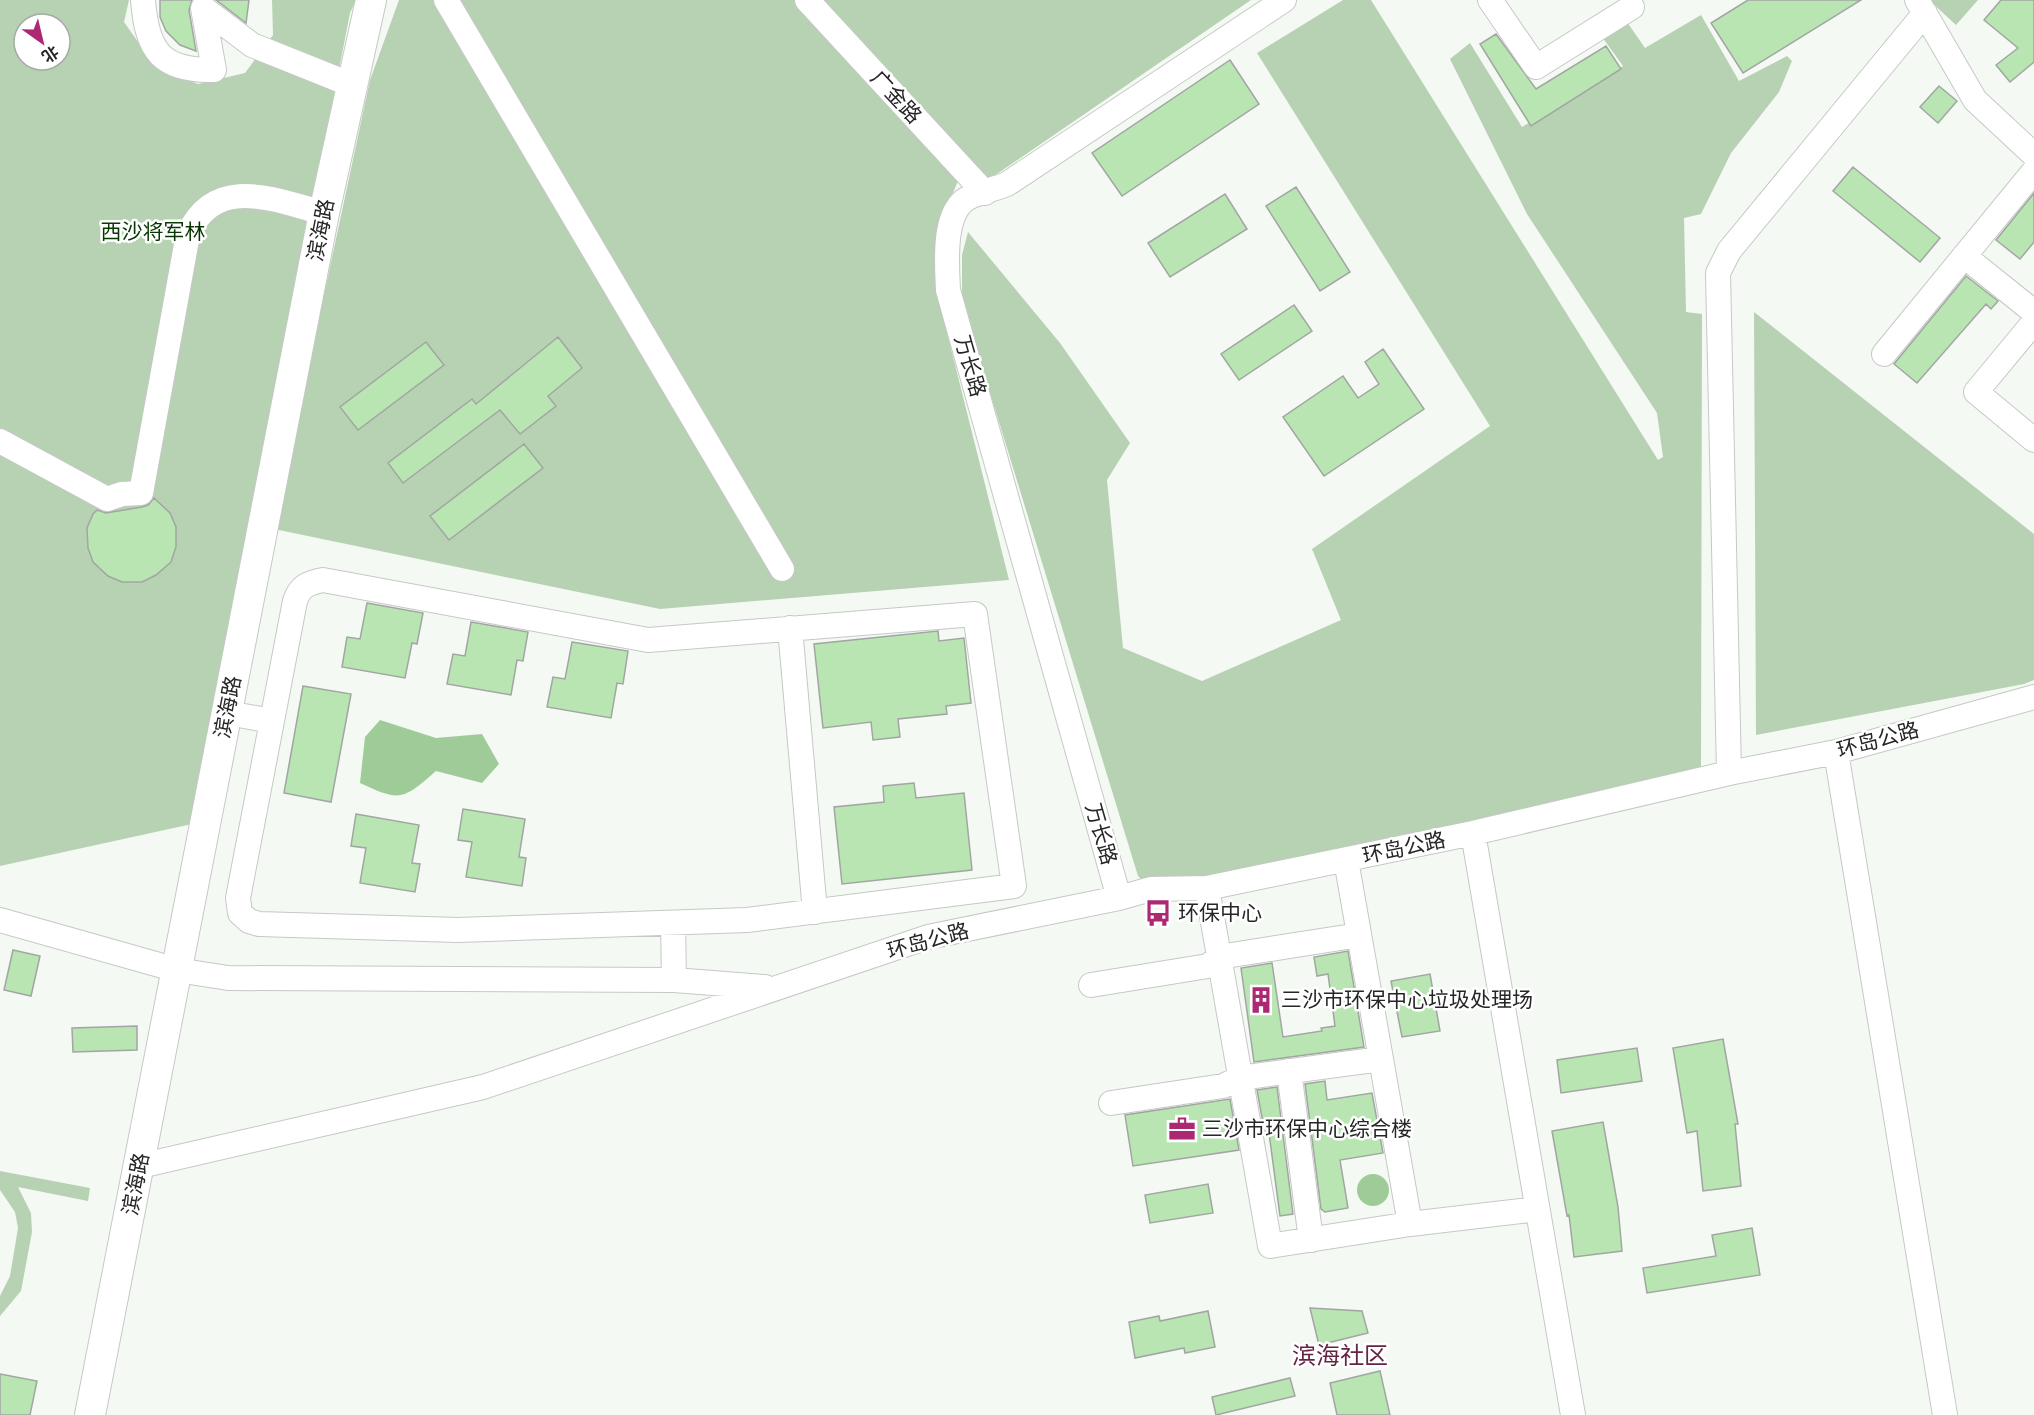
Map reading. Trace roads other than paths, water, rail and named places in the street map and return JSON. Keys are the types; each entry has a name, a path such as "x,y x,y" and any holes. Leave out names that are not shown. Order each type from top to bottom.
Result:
{"main road":[{"name":"滨海路","path":"90,1415 324,213 371,0"}],"street":[{"path":"143,0 145,30 152,46 170,62 190,70 214,70 203,8 252,45 352,85"},
{"path":"446,0 782,569"},
{"name":"广金路","path":"807,0 985,193"},
{"name":"万长路","path":"1119,898 948,290 947,242 955,212 967,198 1007,184 1284,0"},
{"path":"1490,0 1536,67 1632,7"},
{"path":"1729,773 1718,273 1729,251 1921,7 1976,100 2034,154"},
{"path":"1884,354 2034,171"},
{"path":"0,441 107,499 122,494 141,493 188,234 197,215 215,201 254,195 324,213"},
{"path":"1964,256 2034,312"},
{"path":"2034,322 1976,392 2034,440"},
{"path":"323,579 648,640 790,628 975,614 1014,886 747,920 673,923 458,930 259,924 249,921 240,913 238,898 299,589 310,582 323,579"},
{"path":"790,628 815,912"},
{"name":"环岛公路","path":"140,1166 483,1087 928,937 1119,898 1151,889 1207,888 1473,833 1729,773 1836,752 2034,698"},
{"path":"227,713 272,721"},
{"path":"1836,752 1945,1415"},
{"path":"1473,833 1573,1415"},
{"path":"1346,860 1410,1224"},
{"path":"1207,888 1270,1246 1410,1224 1537,1209"},
{"path":"0,920 177,970 228,978 674,980 773,988"},
{"path":"673,923 674,980"},
{"path":"1091,985 1208,966 1219,957 1359,935"},
{"path":"1111,1103 1223,1086 1240,1078 1381,1059"},
{"path":"1289,1071 1311,1240"}],"place":[{"name":"环保中心","path":"1158,913"},
{"name":"三沙市环保中心垃圾处理场","path":"1261,1000"},
{"name":"三沙市环保中心综合楼","path":"1182,1129"}],"district":[{"name":"滨海社区","path":"1340,1356"}],"park label":[{"name":"西沙将军林","path":"153,232"}]}
